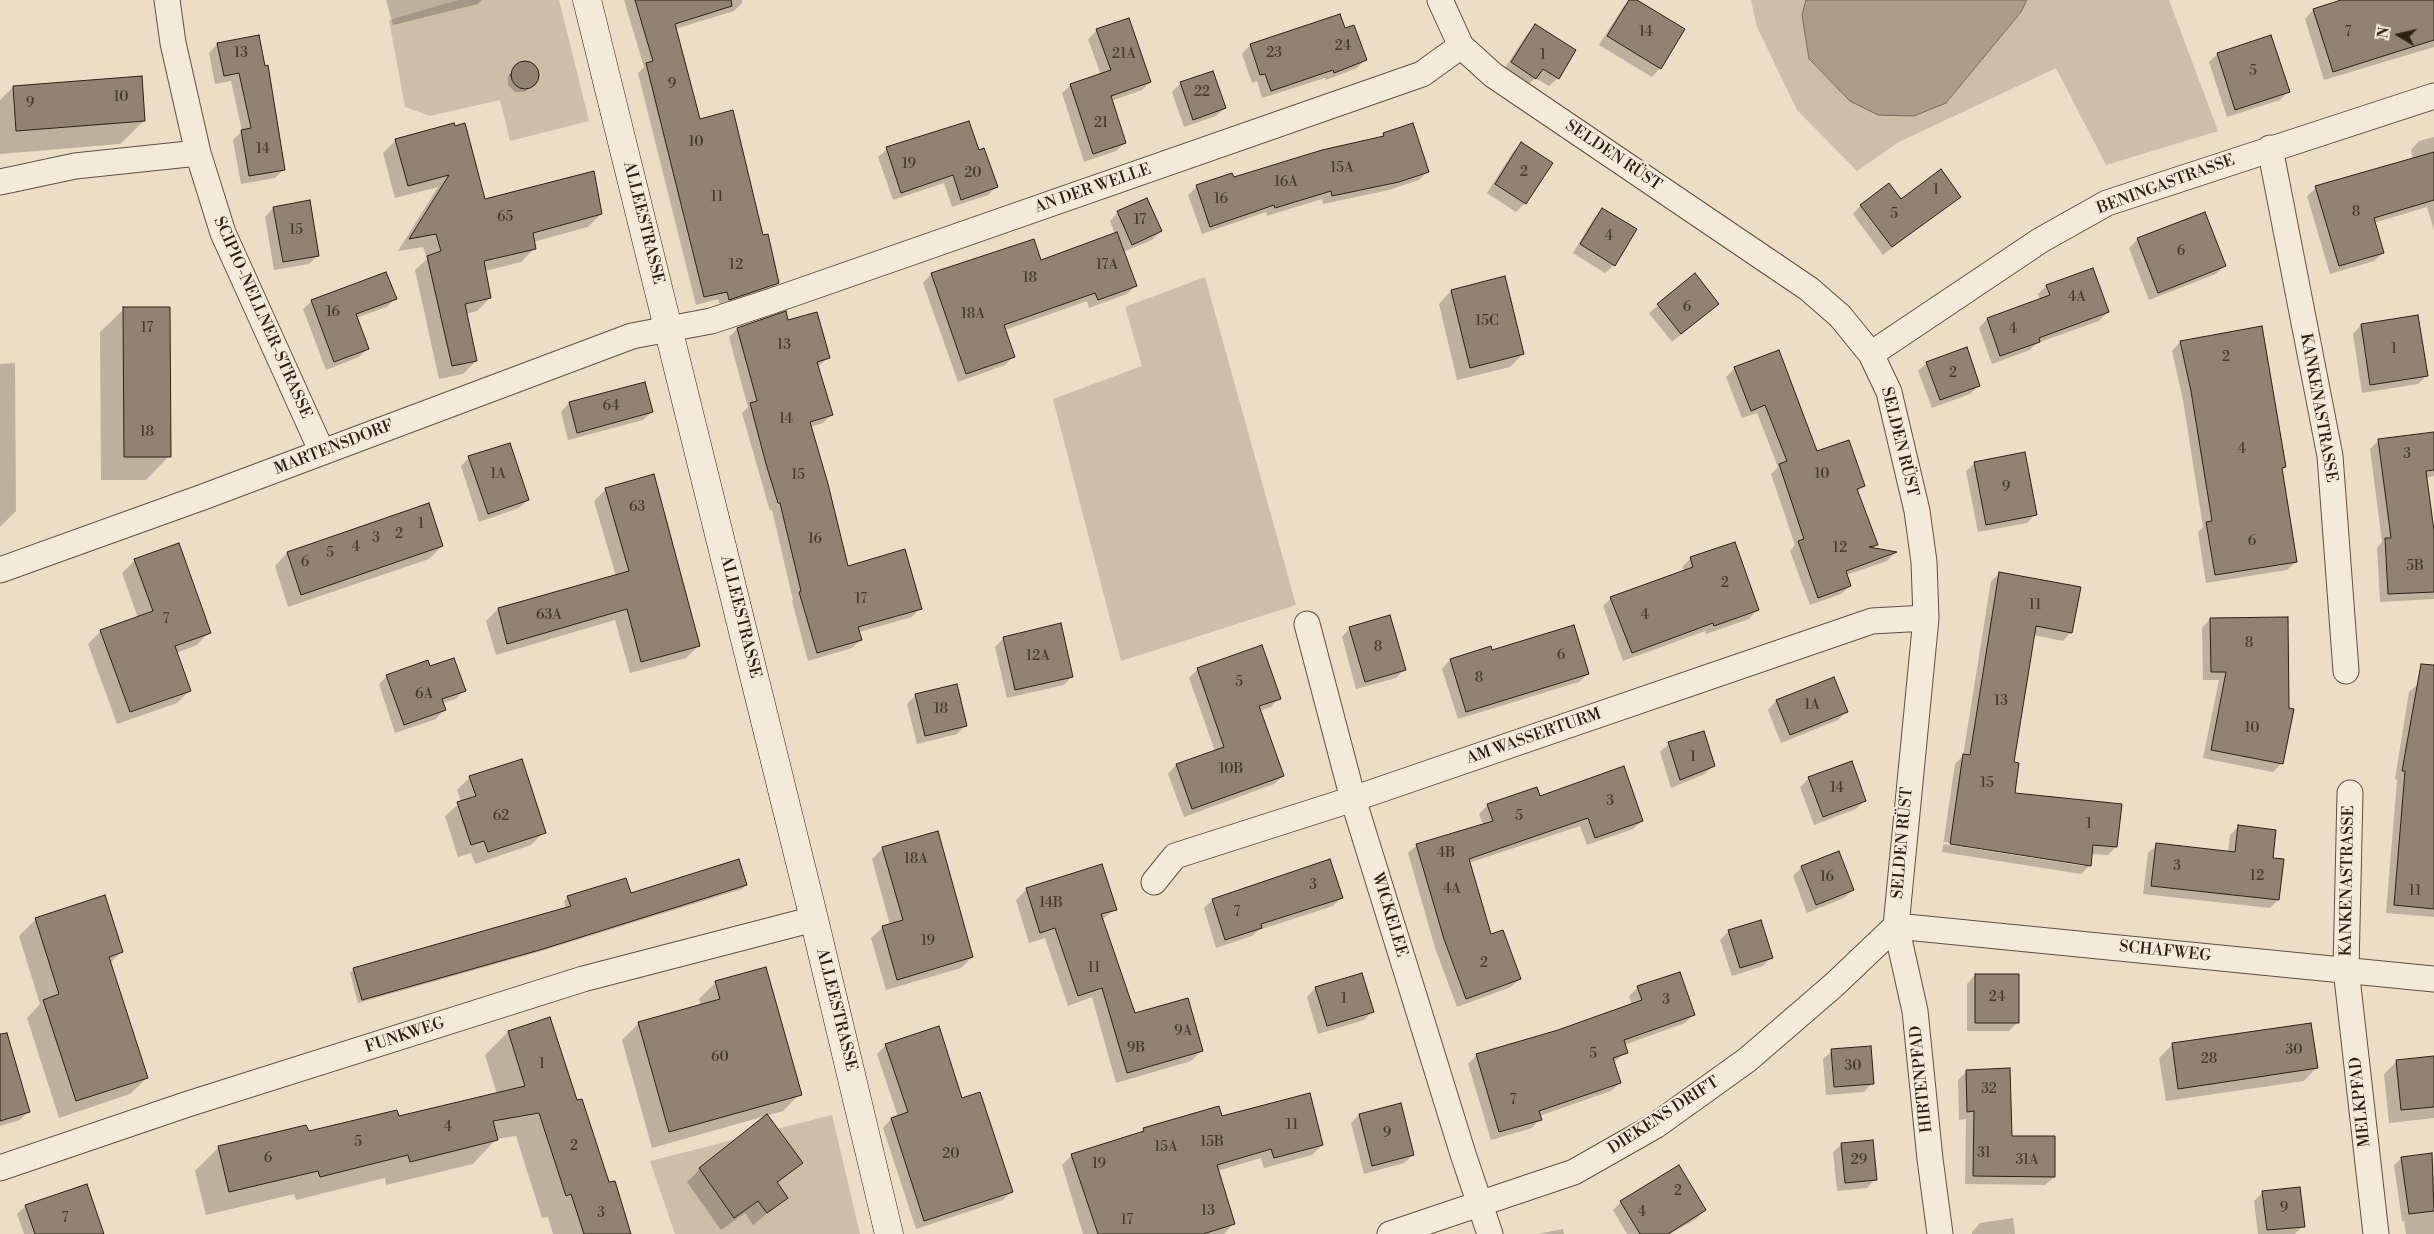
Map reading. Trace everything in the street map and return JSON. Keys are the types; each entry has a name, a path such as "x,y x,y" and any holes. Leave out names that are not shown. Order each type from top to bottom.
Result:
{"main road":[{"name":"ALLEESTRASSE","path":"587,0 814,919 889,1234"}],"street":[{"name":"SCIPIO-NELLNER-STRASSE","path":"167,0 173,43 198,153 223,233 322,452"},
{"path":"1440,0 1461,46"},
{"name":"AN DER WELLE","path":"669,329 710,321 769,302 1422,74 1461,46"},
{"name":"SELDEN RÜST","path":"1461,46 1493,75 1809,289 1840,316 1871,354 1889,392 1917,511 1924,562 1926,618 1896,926"},
{"name":"BENINGASTRASSE","path":"1871,354 2041,240 2107,203 2270,148 2434,96"},
{"name":"KANKENASTRASSE","path":"2270,148 2330,456 2346,671"},
{"path":"0,182 75,166 198,153"},
{"name":"MARTENSDORF","path":"0,570 632,336 669,329"},
{"name":"AM WASSERTURM","path":"1154,882 1175,856 1354,799 1872,622 1926,618"},
{"name":"WICKELEE","path":"1307,624 1354,799 1463,1154 1490,1234"},
{"name":"KANKENASTRASSE","path":"2346,969 2350,793"},
{"name":"FUNKWEG","path":"0,1168 188,1104 582,978 814,919"},
{"name":"SCHAFWEG","path":"1896,926 2346,969 2434,980"},
{"name":"DIEKENS DRIFT","path":"1390,1234 1574,1172 1655,1126 1747,1060 1834,985 1896,926"},
{"name":"HIRTENPFAD","path":"1896,926 1915,1011 1930,1159 1940,1234"},
{"name":"MELKPFAD","path":"2346,969 2376,1234"}],"shaded area":[{"path":"458,0 559,0 589,121 510,141 500,100 430,116 405,107 389,20"},
{"path":"1751,0 1806,0 1803,15 1809,60 1850,101 1946,103 2021,12 2027,0 2169,0 2218,131 2106,165 2056,68 1899,142 1857,171 1797,110 1757,27"},
{"path":"1806,0 2027,0 2021,12 1946,103 1914,116 1878,115 1850,101 1809,59 1802,15"},
{"path":"1205,277 1296,605 1121,661 1053,399 1142,366 1125,307"},
{"path":"832,1115 860,1234 675,1234 650,1161"}],"building":[{"path":"635,0 731,0 732,6 675,24 700,119 733,110 763,235 768,234 779,283 729,300 727,292 704,297 646,63 653,61"},
{"path":"1629,0 1637,0 1685,29 1661,69 1607,36"},
{"path":"2341,0 2434,0 2434,40 2333,72 2313,9"},
{"path":"1340,14 1345,28 1354,25 1367,60 1334,73 1333,70 1271,91 1265,74 1260,75 1250,44"},
{"path":"1129,18 1151,82 1111,96 1126,143 1093,154 1070,84 1111,70 1096,29"},
{"path":"1535,24 1576,50 1559,79 1543,69 1536,79 1511,62"},
{"path":"259,35 265,66 268,65 285,170 249,176 241,130 251,128 239,73 224,76 217,43"},
{"path":"2271,35 2290,92 2235,110 2217,53"},
{"path":"525,61 535,65 539,75 535,85 525,89 515,85 511,75 515,65"},
{"path":"1213,71 1226,108 1193,120 1180,82"},
{"path":"142,76 145,121 16,131 13,86"},
{"path":"969,121 979,150 984,148 998,187 961,200 953,175 901,193 886,147"},
{"path":"454,123 455,126 465,123 485,199 594,171 602,214 533,233 536,249 484,261 491,298 465,304 477,361 452,366 427,256 441,251 436,234 409,239 449,175 408,186 395,139"},
{"path":"1413,123 1429,172 1399,182 1332,196 1331,191 1275,208 1274,205 1210,227 1196,185 1232,173 1234,177 1322,150 1384,136 1383,133"},
{"path":"1521,142 1553,163 1526,204 1495,184"},
{"path":"2434,152 2434,200 2374,218 2384,253 2339,266 2315,186"},
{"path":"1941,169 1961,197 1892,247 1860,205 1889,183 1901,199"},
{"path":"1147,198 1162,231 1132,245 1117,211"},
{"path":"310,200 319,256 283,262 273,207"},
{"path":"1602,208 1637,229 1615,266 1580,244"},
{"path":"2205,212 2226,266 2158,293 2137,238"},
{"path":"1117,232 1137,286 1098,300 1095,293 1004,325 1015,357 966,374 931,273 1034,239 1041,260"},
{"path":"2093,268 2109,312 2039,338 2040,342 2000,356 1987,318 2050,295 2046,285"},
{"path":"386,272 397,299 356,314 369,349 334,362 311,300"},
{"path":"1695,273 1719,304 1681,334 1657,304"},
{"path":"1505,276 1524,354 1470,368 1451,290"},
{"path":"123,307 170,307 171,457 124,457"},
{"path":"786,311 788,320 817,312 830,358 817,362 833,415 810,422 828,484 848,566 905,549 922,609 858,627 862,640 817,653 799,592 801,591 780,503 778,503 766,464 750,403 757,401 737,328"},
{"path":"2418,315 2428,376 2370,385 2361,324"},
{"path":"2262,326 2286,467 2282,468 2297,562 2215,575 2206,522 2212,521 2191,391 2180,341"},
{"path":"1967,347 1980,386 1940,400 1926,362"},
{"path":"1779,350 1817,451 1849,440 1865,486 1857,489 1878,545 1869,547 1897,552 1846,571 1851,586 1818,598 1798,541 1804,539 1779,464 1787,461 1765,405 1751,411 1734,367"},
{"path":"645,382 653,412 577,433 569,402"},
{"path":"2434,432 2434,470 2426,471 2434,531 2434,592 2388,594 2385,538 2391,538 2378,439"},
{"path":"510,443 529,500 488,514 468,456"},
{"path":"2025,452 2037,515 1986,525 1974,462"},
{"path":"654,474 700,646 641,662 627,609 507,644 498,608 629,571 605,488"},
{"path":"429,503 443,546 301,595 287,552"},
{"path":"1735,542 1759,610 1714,626 1713,623 1632,653 1610,597 1693,567 1690,557"},
{"path":"179,543 211,633 175,646 191,691 130,712 100,630 153,611 134,559"},
{"path":"1999,572 2081,587 2072,633 2036,626 2014,762 2019,763 2015,793 2122,804 2117,847 2093,845 2091,866 1950,844 1963,754 1970,755"},
{"path":"1390,615 1406,670 1365,682 1349,627"},
{"path":"2288,617 2289,708 2294,709 2283,764 2211,750 2226,672 2211,672 2210,618"},
{"path":"1061,623 1073,677 1015,690 1003,637"},
{"path":"1574,625 1589,674 1466,712 1450,659 1491,646 1492,650"},
{"path":"1262,645 1281,699 1259,706 1284,776 1192,809 1176,764 1224,747 1197,668"},
{"path":"454,658 466,691 442,699 446,710 404,725 386,675 428,660 430,666"},
{"path":"2421,664 2434,665 2434,909 2394,905 2405,771 2402,771"},
{"path":"1834,677 1848,712 1790,735 1776,700"},
{"path":"957,684 967,726 925,736 915,694"},
{"path":"1704,731 1715,766 1680,780 1668,742"},
{"path":"522,759 546,833 488,852 484,841 471,845 457,802 476,796 469,776"},
{"path":"1852,761 1866,801 1823,817 1808,777"},
{"path":"1624,766 1643,821 1595,838 1588,818 1469,859 1491,934 1503,930 1521,979 1466,999 1444,939 1416,844 1493,821 1487,804 1537,787 1540,796"},
{"path":"2238,825 2276,830 2273,858 2284,859 2279,900 2151,886 2156,843 2235,852"},
{"path":"938,831 973,957 897,980 882,926 903,920 882,847"},
{"path":"1839,851 1854,890 1816,905 1801,866"},
{"path":"739,859 747,885 543,949 362,1000 353,968 571,906 567,896 626,878 631,893"},
{"path":"1330,859 1343,898 1261,924 1262,928 1225,940 1212,899"},
{"path":"1102,864 1117,910 1101,914 1135,1013 1188,998 1203,1051 1127,1073 1102,988 1078,996 1055,928 1040,933 1026,888"},
{"path":"105,895 123,952 109,957 148,1078 76,1101 43,1000 59,994 35,918"},
{"path":"1761,920 1773,958 1740,968 1728,930"},
{"path":"766,967 802,1095 669,1132 638,1022 720,999 715,981"},
{"path":"1680,972 1695,1015 1624,1040 1628,1053 1613,1058 1621,1083 1539,1111 1542,1120 1499,1132 1476,1054 1558,1030 1642,1000 1637,986"},
{"path":"1362,973 1374,1012 1327,1026 1315,987"},
{"path":"1975,974 2019,974 2019,1023 1975,1023"},
{"path":"550,1017 577,1100 582,1099 609,1182 615,1181 631,1234 584,1234 571,1194 566,1196 539,1113 493,1121 498,1140 410,1162 408,1155 320,1177 318,1171 229,1192 218,1146 306,1125 309,1131 397,1110 399,1116 525,1086 508,1031"},
{"path":"2311,1023 2318,1068 2178,1089 2172,1043"},
{"path":"939,1026 962,1098 980,1092 1013,1192 924,1221 891,1118 908,1112 885,1044"},
{"path":"7,1033 30,1112 0,1121 0,1034"},
{"path":"1871,1046 1874,1084 1834,1087 1831,1049"},
{"path":"2434,1056 2434,1107 2401,1110 2396,1060"},
{"path":"2010,1068 2012,1136 2055,1136 2055,1177 1973,1176 1974,1111 1967,1112 1966,1070"},
{"path":"1310,1093 1323,1145 1274,1158 1271,1149 1217,1165 1235,1224 1203,1234 1098,1234 1071,1154 1144,1131 1143,1128 1219,1106 1222,1116"},
{"path":"1401,1103 1414,1155 1372,1166 1359,1114"},
{"path":"767,1114 803,1163 777,1182 788,1198 767,1213 758,1201 734,1218 699,1168"},
{"path":"1873,1140 1877,1180 1845,1183 1841,1143"},
{"path":"2432,1153 2434,1211 2409,1214 2401,1157"},
{"path":"1679,1165 1706,1210 1668,1234 1640,1234 1620,1201"},
{"path":"87,1184 104,1234 35,1234 25,1205"},
{"path":"2300,1187 2305,1227 2267,1230 2262,1191"}]}
